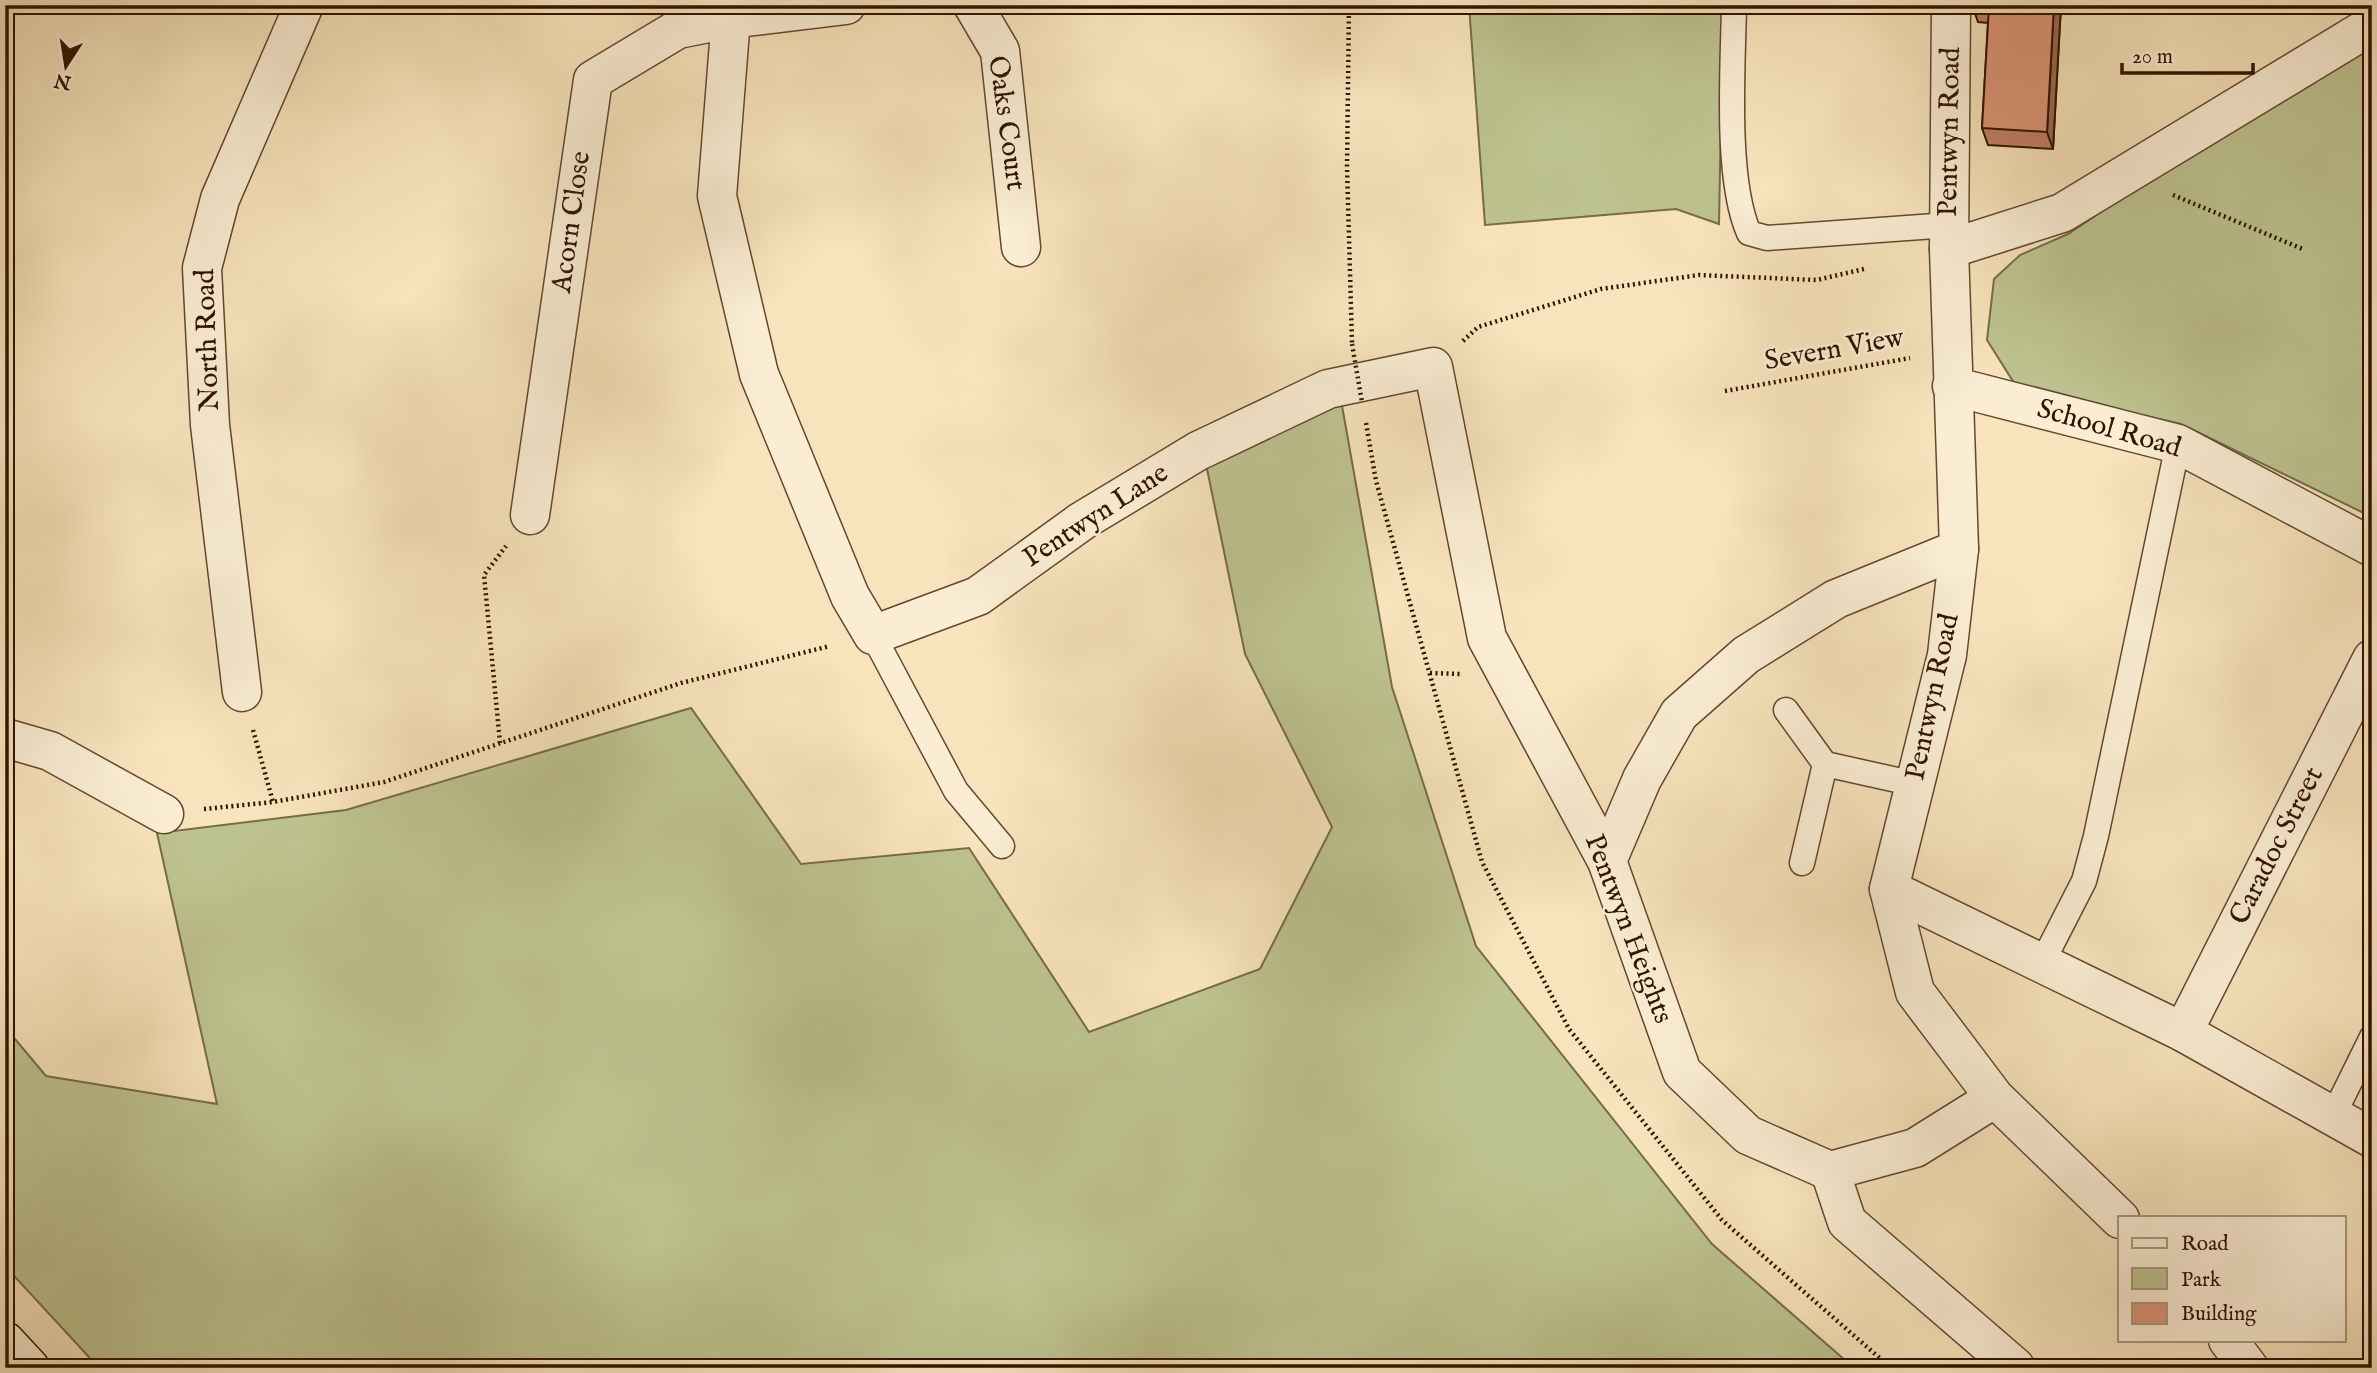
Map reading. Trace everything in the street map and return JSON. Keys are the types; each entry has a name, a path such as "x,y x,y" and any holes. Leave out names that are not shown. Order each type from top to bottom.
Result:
{"street":[{"name":"North Road","path":"242,692 210,425 202,268 220,199 304,5"},
{"path":"846,5 731,12 717,196 759,374 850,596 873,635"},
{"name":"Oaks Court","path":"973,5 1000,51 1021,247"},
{"name":"Pentwyn Road","path":"1951,5 1949,237 1951,368 1959,549 1947,655 1889,889 1915,992 1995,1098 2118,1217"},
{"name":"Acorn Close","path":"530,515 593,80 678,29 731,12"},
{"path":"1949,237 2062,213 2372,24"},
{"name":"Pentwyn Lane","path":"873,635 978,596 1083,521 1198,451 1328,389 1433,367"},
{"name":"Pentwyn Heights","path":"1433,367 1487,638 1607,861 1682,1072 1748,1135 1830,1171"},
{"name":"School Road","path":"1951,368 2178,444 2372,547"},
{"path":"1607,861 1642,779 1679,714 1746,655 1836,599 1959,549"},
{"name":"Caradoc Street","path":"2183,1032 2372,659"},
{"path":"5,737 50,751 164,814"},
{"path":"1889,889 2183,1032 2372,1138"},
{"path":"1995,1098 1915,1148 1830,1171 1847,1222 2015,1367"},
{"path":"5,1341 30,1368"},
{"path":"2230,1342 2249,1368"}],"lane":[{"path":"1734,5 1732,113 1740,213 1749,233 1767,238 1949,237"},
{"path":"2042,962 2084,881 2178,444"},
{"path":"873,635 956,791 1002,846"},
{"path":"1786,710 1825,764 1914,784"},
{"path":"1802,863 1825,764"},
{"path":"2333,1116 2372,1037"}],"path":[{"path":"1349,5 1347,167 1352,344 1376,481 1482,862 1569,1029 1722,1220 1891,1368"},
{"path":"2143,162 2174,196 2305,250"},
{"path":"1433,367 1478,327 1601,289 1699,275 1817,281 1870,268"},
{"name":"Severn View","path":"1725,391 1951,368"},
{"path":"500,743 484,575 530,515"},
{"path":"164,814 273,802 384,782 681,683 873,635"},
{"path":"242,692 273,802"}],"green space":[{"path":"1469,5 1723,5 1719,224 1676,209 1485,225"},
{"path":"2372,29 2372,517 2181,424 2016,386 1987,340 1994,279 2020,255 2068,234"},
{"path":"1341,400 1392,687 1476,946 1712,1244 1854,1368 99,1368 5,1266 5,1027 46,1076 217,1104 157,833 346,810 691,708 801,864 969,848 1089,1032 1260,969 1332,827 1245,654 1206,464"}],"building":[{"path":"1974,5 2054,5 2047,132 1982,128 1989,6"}]}
